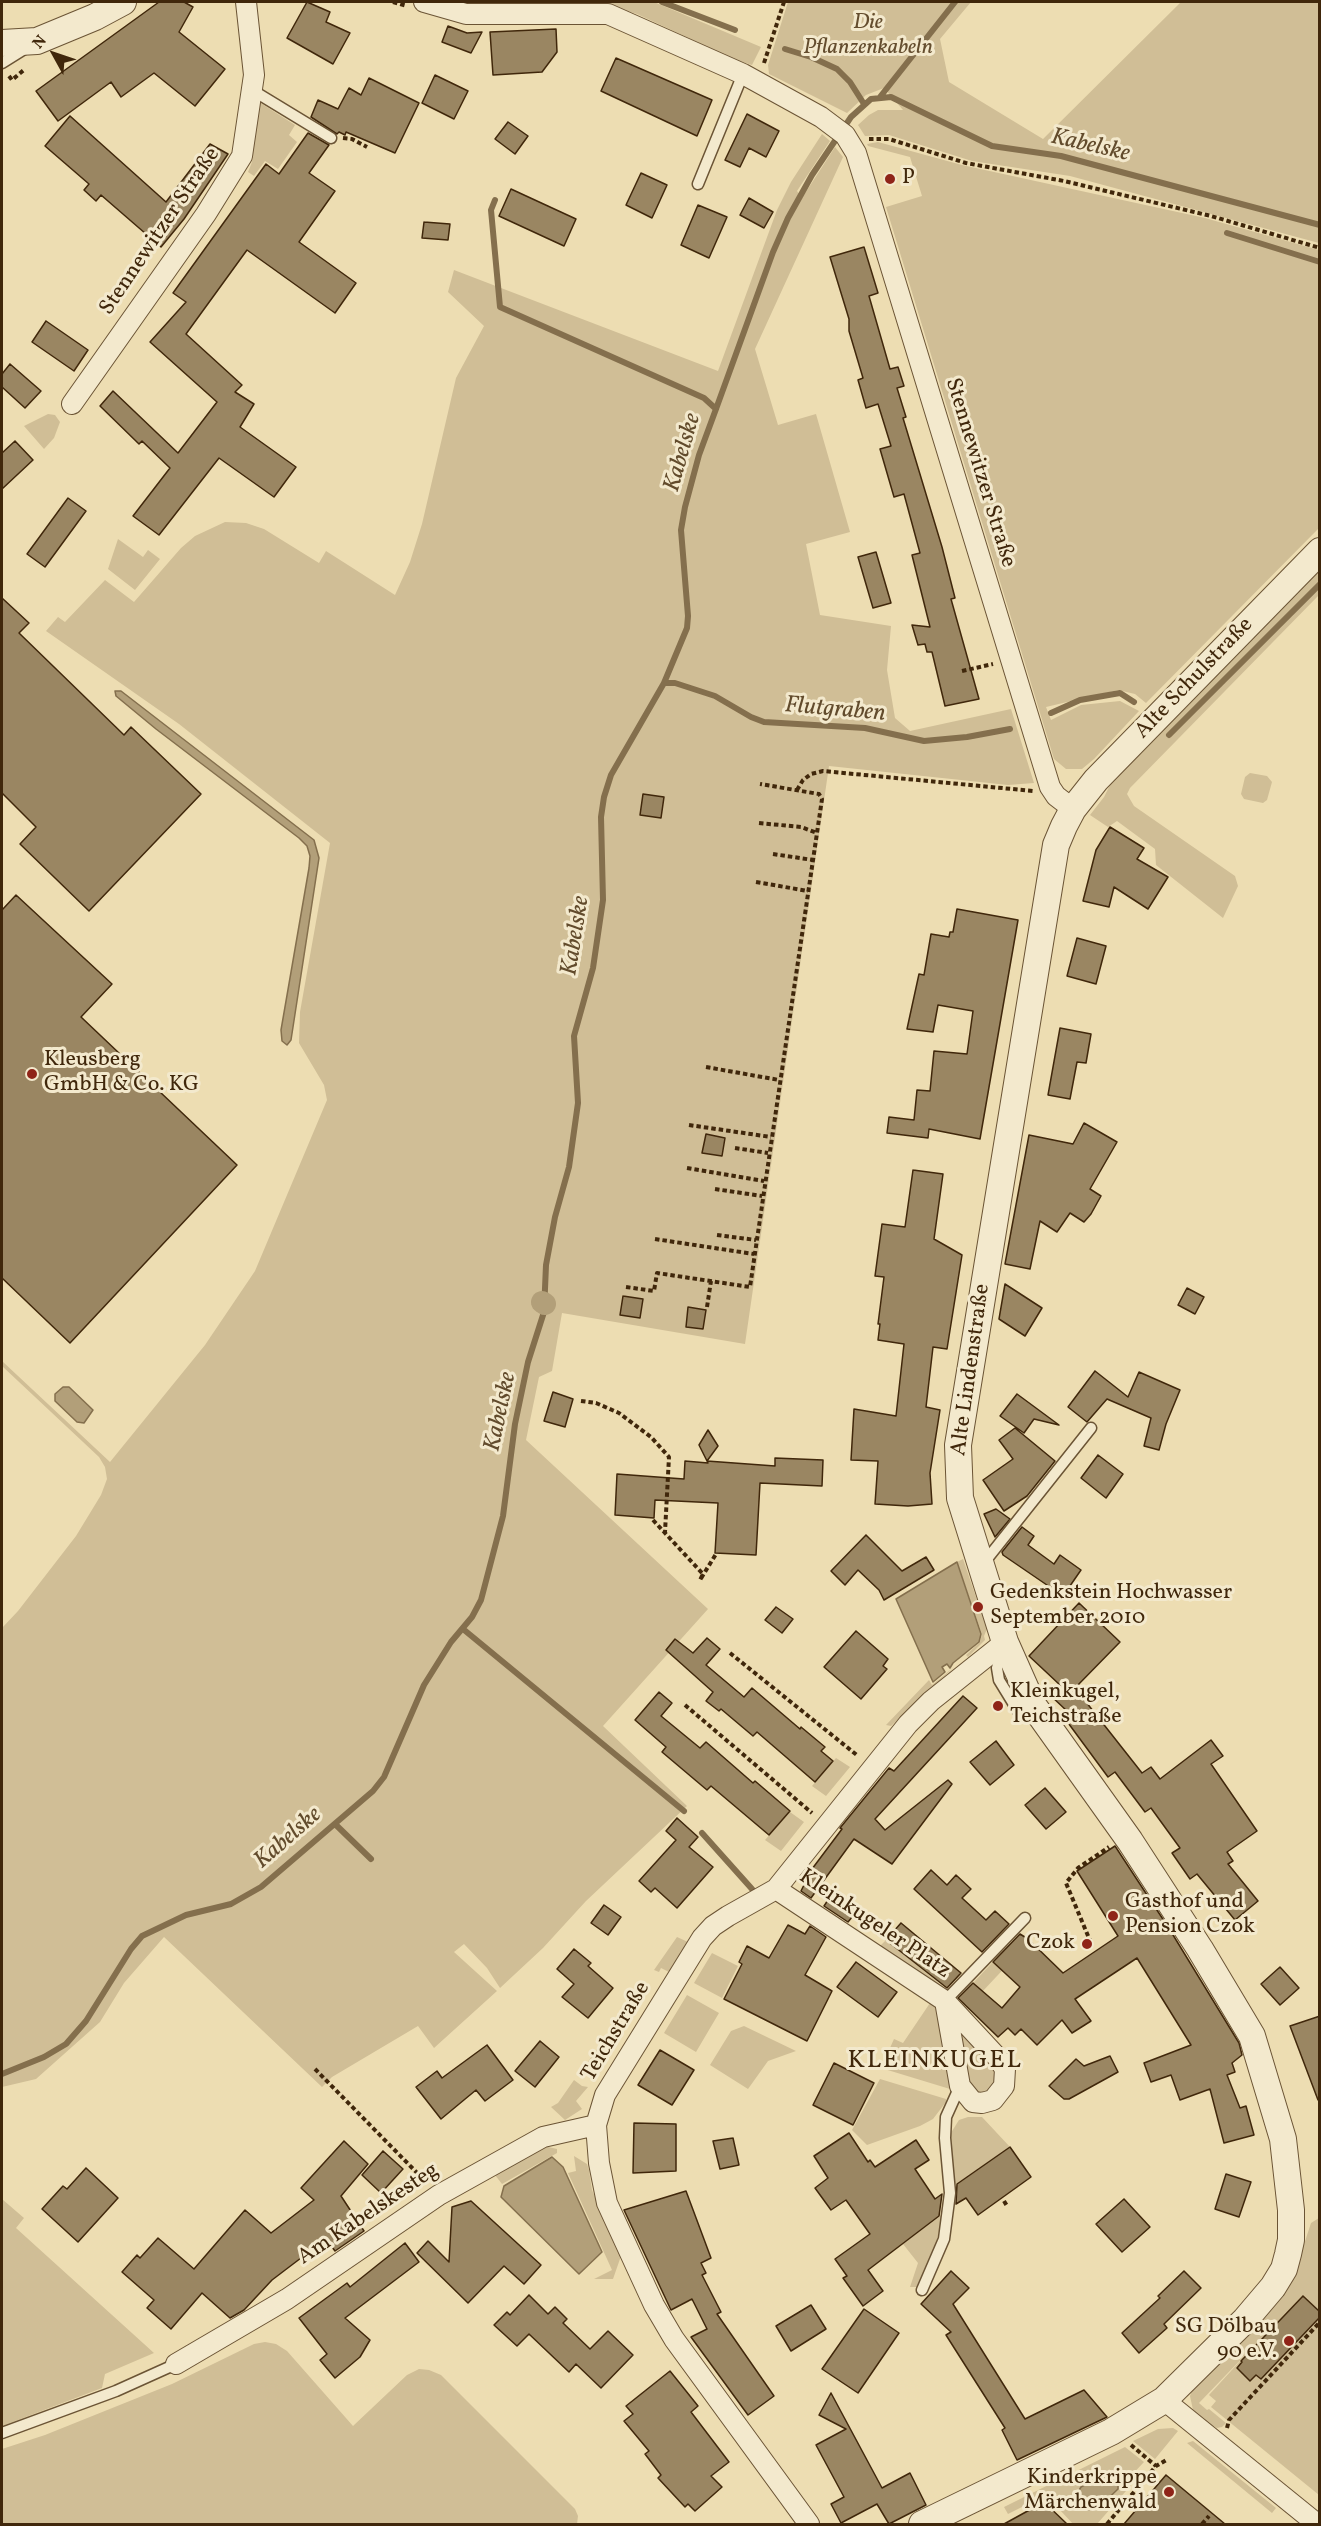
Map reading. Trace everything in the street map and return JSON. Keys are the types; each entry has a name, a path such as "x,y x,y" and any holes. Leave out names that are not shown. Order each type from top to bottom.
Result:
{"street":[{"path":"2,43 37,41 95,17 123,2"},
{"name":"Stennewitzer Straße","path":"72,404 207,214 242,156 254,75 246,3"},
{"path":"420,5 466,14 608,14 750,78 830,122 852,144"},
{"name":"Stennewitzer Straße","path":"852,144 1050,787 1056,796 1073,809"},
{"name":"Alte Schulstraße","path":"1073,809 1096,780 1166,707 1320,552"},
{"name":"Alte Lindenstraße","path":"922,2524 1118,2428 1164,2400 1245,2320 1273,2287 1284,2269 1291,2240 1283,2139 1252,2036 1200,1949 1130,1841 1048,1730 1033,1705 1005,1642 960,1498 958,1445 1056,845 1073,809"},
{"name":"Teichstraße","path":"809,2524 674,2339 654,2305 607,2204 599,2163 596,2125 605,2095 702,1938 713,1926 728,1916 776,1889 892,1741 931,1701 1005,1642"},
{"name":"Kleinkugeler Platz","path":"776,1889 945,2001 997,2057 1005,2069 1004,2086 993,2100 982,2103 973,2102 960,2086 945,2001"},
{"name":"Am Kabelskesteg","path":"176,2364 287,2299 439,2195 543,2137 596,2125"},
{"path":"1164,2400 1317,2524"}],"lane":[{"path":"2,63 37,41"},
{"path":"698,183 750,78"},
{"path":"252,90 331,138"},
{"path":"981,1566 1091,1428"},
{"path":"945,2001 1025,1918"},
{"path":"922,2290 944,2239 950,2193 945,2138 946,2117 960,2086"},
{"path":"2,2433 116,2391 176,2364"}],"path":[{"path":"393,2 420,5"},
{"path":"750,78 784,2"},
{"path":"331,138 352,139 367,147"},
{"path":"852,144 868,139 889,139 966,163 1064,182 1199,214 1320,248"},
{"path":"962,671 998,663"},
{"path":"797,790 802,780 811,774 823,771 1037,791"},
{"path":"626,1287 654,1291 657,1273 750,1287 822,799 819,794 760,784"},
{"path":"759,823 801,827 817,833"},
{"path":"773,854 813,860"},
{"path":"756,882 808,891"},
{"path":"706,1067 779,1080"},
{"path":"689,1125 771,1137"},
{"path":"735,1148 768,1153"},
{"path":"687,1168 764,1181"},
{"path":"715,1189 762,1196"},
{"path":"717,1235 756,1240"},
{"path":"656,1239 754,1254"},
{"path":"707,1307 711,1281"},
{"path":"581,1401 596,1403 619,1413 651,1437 669,1457 665,1532"},
{"path":"653,1520 703,1574 700,1580 716,1554"},
{"path":"730,1653 872,1767"},
{"path":"685,1705 826,1825"},
{"path":"1091,1943 1066,1883 1078,1868 1117,1842"},
{"path":"315,2069 439,2195"},
{"path":"1004,2201 1007,2206"},
{"path":"1225,2435 1229,2420 1320,2322"},
{"path":"1118,2428 1125,2440 1156,2466"},
{"path":"1107,2524 1156,2466 1168,2459"},
{"path":"1202,2524 1209,2516"}],"green space":[{"path":"461,2 593,2 481,5"},
{"path":"597,2 654,2 761,47 752,65 736,60 637,14"},
{"name":"Die Pflanzenkabeln","path":"788,2 971,2 940,39 949,82 1043,139 1181,2 1319,2 1319,243 1070,176 972,161 889,135 865,136 858,125 869,115 878,110 903,110 884,88 866,95 847,113 769,74 768,65"},
{"path":"259,102 295,125 289,135 297,142 278,169 265,161 254,176 248,172 252,162"},
{"path":"822,134 830,141 797,191 802,198 835,147 843,157 755,349 778,425 816,414 850,532 806,544 820,615 891,626 887,670 895,718 910,731 1011,709 1034,783 1008,785 829,766 745,1344 562,1313 552,1371 539,1377 526,1440 708,1609 603,1726 687,1806 586,1901 543,1948 500,1988 487,1968 464,1944 454,1952 497,1991 434,2048 418,2026 332,2077 322,2087 164,1937 124,1983 100,2022 36,2079 2,2087 2,1628 18,1611 76,1536 101,1495 107,1479 105,1467 99,1457 2,1366 2,1361 110,1462 205,1345 255,1271 327,1100 324,1085 299,1043 300,1012 330,843 179,724 46,631 58,617 65,622 105,580 134,602 181,548 195,536 225,522 246,523 264,529 319,563 326,551 395,595 410,562 422,524 456,378 484,326 448,292 454,270 718,371 777,210 791,182"},
{"path":"878,142 962,165 1205,218 1319,250 1319,528 1146,703 1135,694 1118,690 1046,707 1051,720 1081,705 1120,701 1139,711 1082,769 1066,769 1054,759 886,207 922,196 910,157 867,144"},
{"path":"48,414 55,415 60,422 54,438 44,449 24,426"},
{"path":"118,539 143,557 148,550 160,559 135,590 108,569"},
{"path":"1319,571 1319,595 1130,788 1127,794 1134,806 1235,876 1238,886 1223,918 1156,865 1155,849 1117,821 1108,827 1090,815 1104,797 1111,783"},
{"path":"1250,773 1267,776 1272,782 1267,800 1263,803 1244,799 1241,794 1245,777"},
{"path":"963,1559 978,1603 974,1605 976,1611 981,1610 987,1629 985,1640 968,1657 966,1655 980,1642 982,1634 957,1562"},
{"path":"954,1667 891,1726 886,1725 929,1680 932,1685"},
{"path":"836,1758 850,1767 826,1796 812,1786"},
{"path":"790,1812 804,1822 781,1851 765,1840"},
{"path":"677,1937 688,1942 669,1972 661,1968 659,1972 654,1970"},
{"path":"886,1940 946,1989 879,1947"},
{"path":"1003,1951 1012,1960 967,2008 961,2002 960,1997"},
{"path":"712,1953 738,1966 722,1998 694,1983"},
{"path":"644,1984 647,1986 647,1992 596,2075 582,2070"},
{"path":"687,1995 719,2013 696,2052 664,2033"},
{"path":"930,2003 935,2004 952,2083 950,2089 881,2068 894,2039 903,2043"},
{"path":"744,2026 796,2051 768,2061 748,2089 710,2065 731,2031"},
{"path":"961,2030 998,2067 1000,2080 983,2097 970,2090 959,2031"},
{"path":"880,2079 946,2099 946,2102 933,2119 867,2145 852,2130"},
{"path":"574,2080 588,2087 576,2101 582,2109 565,2120 551,2107 558,2103"},
{"path":"968,2117 982,2117 1010,2147 956,2184 952,2180 949,2136 959,2120"},
{"path":"544,2146 557,2149 557,2153 502,2184 495,2175"},
{"path":"574,2156 587,2164 592,2190 621,2256 613,2279 594,2279 612,2270 568,2173 576,2171"},
{"path":"2,2199 24,2218 16,2228 154,2353 105,2374 102,2388 2,2426"},
{"path":"943,2214 935,2249 918,2287 910,2287 918,2263 903,2244"},
{"name":"SG Dölbau 90 e.V.","path":"1319,2218 1319,2495 1211,2407 1216,2401 1209,2395 1252,2348 1199,2403 1226,2423 1222,2427 1217,2428 1210,2424 1193,2410 1190,2396 1197,2378 1297,2266 1311,2223"},
{"path":"265,2342 276,2344 287,2351 353,2426 407,2375 419,2369 441,2375 575,2509 578,2516 577,2524 2,2524 2,2449 45,2435 172,2384 254,2344"},
{"path":"1173,2428 1178,2431 1155,2459 1133,2441 1158,2429"},
{"path":"1193,2441 1276,2508 1272,2513 1187,2443"},
{"path":"1125,2447 1144,2462 1128,2479 1133,2483 1097,2524 1073,2524 1046,2495 1008,2514 1004,2507"}],"shaded area":[{"path":"115,691 121,691 314,840 319,858 291,1040 287,1045 282,1041 281,1030 309,868 310,856 307,846 156,729 116,696"},
{"path":"63,1387 69,1387 93,1410 84,1423 77,1422 55,1401 55,1394"},
{"path":"957,1562 981,1634 979,1642 950,1668 947,1664 942,1667 945,1672 933,1682 896,1599"},
{"path":"552,2157 563,2167 602,2252 579,2274 501,2197 504,2186"},
{"path":"1105,2474 1112,2474 1118,2480 1118,2489 1097,2509 1087,2510 1076,2498 1078,2492 1081,2487"}],"building":[{"path":"159,2 184,2 193,7 179,32 225,69 195,106 154,73 121,97 111,82 58,121 36,91"},
{"path":"307,2 330,12 326,22 350,33 333,64 287,38"},
{"path":"448,26 467,33 482,32 471,53 442,42"},
{"path":"556,29 557,52 542,72 493,75 490,32"},
{"path":"616,58 712,100 697,136 601,91"},
{"path":"435,75 468,91 454,119 422,103"},
{"path":"369,78 419,103 395,153 346,132 345,135 339,132 337,134 311,117 318,100 338,109 349,88 361,95"},
{"path":"747,114 779,131 766,157 749,148 740,167 725,160"},
{"path":"70,116 166,202 210,144 228,154 184,219 161,247 101,195 96,201 84,190 89,184 45,146"},
{"path":"508,122 528,136 515,154 495,139"},
{"path":"308,133 329,145 309,173 335,191 299,242 356,283 335,313 247,250 186,334 242,385 235,392 254,404 240,427 296,467 274,497 219,458 159,535 133,516 170,468 142,441 139,444 100,406 113,391 178,453 217,402 150,342 186,302 173,293 266,164 279,174"},
{"path":"641,173 667,185 652,218 626,205"},
{"path":"511,189 576,219 564,246 499,216"},
{"path":"749,198 773,212 764,228 740,215"},
{"path":"698,205 727,217 709,258 681,245"},
{"path":"424,222 450,224 448,240 422,238"},
{"path":"864,247 878,293 869,296 890,369 898,367 904,386 897,388 906,417 903,418 942,547 955,598 951,599 979,699 945,706 932,652 927,652 925,644 918,645 912,625 930,627 912,555 920,553 904,494 894,497 880,449 891,446 878,404 866,408 858,380 863,378 849,331 849,319 830,257"},
{"path":"46,321 88,350 74,371 32,342"},
{"path":"10,364 41,391 25,408 2,387 2,374"},
{"path":"15,441 33,460 2,489 2,453"},
{"path":"68,498 86,511 45,567 27,554"},
{"path":"876,552 891,603 873,608 858,557"},
{"path":"2,598 29,623 19,633 124,735 131,727 201,794 89,911 20,844 36,827 2,793"},
{"path":"643,794 664,797 661,818 640,815"},
{"path":"1110,827 1144,848 1137,859 1168,877 1148,909 1114,887 1109,907 1083,901 1096,850"},
{"path":"16,895 112,984 81,1017 237,1165 70,1343 2,1278 2,910"},
{"path":"957,909 1018,920 980,1139 929,1129 928,1138 887,1133 889,1117 914,1120 917,1090 930,1091 934,1051 967,1054 973,1011 938,1005 933,1032 907,1029 919,974 924,975 931,934 949,937 950,932 953,932"},
{"path":"1077,938 1106,946 1096,984 1067,976"},
{"path":"1060,1028 1091,1034 1086,1063 1077,1062 1070,1099 1048,1095"},
{"path":"1084,1123 1117,1142 1090,1189 1101,1196 1091,1214 1084,1222 1070,1213 1057,1232 1040,1221 1030,1269 1005,1264 1029,1135 1073,1144"},
{"path":"706,1134 725,1138 722,1156 702,1153"},
{"path":"913,1170 943,1174 934,1239 962,1255 947,1349 933,1347 926,1407 940,1410 930,1473 932,1504 908,1506 875,1504 878,1461 851,1460 854,1409 896,1416 904,1344 878,1340 884,1277 875,1276 882,1224 905,1227"},
{"path":"1005,1284 1042,1308 1025,1336 999,1319"},
{"path":"1187,1288 1204,1297 1195,1314 1178,1305"},
{"path":"623,1296 643,1299 640,1318 620,1315"},
{"path":"688,1307 706,1310 703,1329 686,1327"},
{"path":"1095,1371 1128,1397 1139,1372 1180,1390 1166,1424 1159,1450 1144,1446 1151,1418 1107,1399 1087,1422 1068,1407"},
{"path":"553,1392 573,1399 565,1427 544,1421"},
{"path":"1017,1394 1059,1425 1034,1419 1024,1433 1000,1416"},
{"path":"1015,1428 1055,1461 1027,1496 1004,1511 983,1480 1013,1459 999,1440"},
{"path":"708,1430 718,1446 707,1461 699,1445"},
{"path":"1098,1455 1123,1474 1106,1498 1081,1478"},
{"path":"775,1458 823,1460 822,1486 760,1483 756,1555 715,1553 718,1503 655,1500 654,1518 615,1515 617,1474 684,1479 685,1461 775,1466"},
{"path":"996,1509 1010,1519 995,1537 984,1514"},
{"path":"1022,1527 1034,1536 1028,1545 1054,1564 1060,1555 1081,1570 1063,1596 1003,1555 1002,1552"},
{"path":"866,1535 902,1571 926,1557 934,1570 884,1600 879,1590 858,1570 845,1585 831,1571"},
{"path":"1079,1603 1120,1642 1075,1688 1142,1773 1151,1767 1160,1779 1211,1740 1223,1756 1211,1764 1257,1831 1227,1852 1233,1861 1228,1864 1258,1901 1235,1920 1197,1874 1190,1879 1172,1853 1180,1848 1151,1808 1145,1812 1115,1772 1108,1777 1063,1716 1068,1712 1050,1695 1060,1685 1029,1656"},
{"path":"776,1607 793,1619 782,1633 765,1620"},
{"path":"856,1631 888,1659 883,1666 887,1669 861,1699 824,1667"},
{"path":"707,1638 720,1649 706,1665 744,1697 752,1688 825,1747 821,1751 833,1761 815,1782 757,1732 753,1736 721,1709 719,1711 706,1701 713,1692 666,1650 675,1639 693,1653"},
{"path":"659,1692 672,1703 661,1716 700,1748 706,1742 753,1783 755,1781 790,1811 769,1835 711,1786 707,1790 662,1752 666,1747 635,1720"},
{"path":"963,1696 977,1708 875,1819 885,1830 948,1780 952,1784 892,1864 854,1839 811,1898 801,1891 812,1869 842,1829 840,1828 889,1768 894,1771"},
{"path":"996,1741 1014,1765 990,1785 970,1762"},
{"path":"1045,1788 1066,1812 1046,1829 1025,1805"},
{"path":"677,1818 698,1837 689,1847 713,1867 677,1908 655,1888 651,1892 639,1881 676,1840 666,1831"},
{"path":"1115,1846 1170,1930 1239,2043 1242,2055 1232,2063 1235,2072 1227,2075 1240,2108 1246,2106 1254,2135 1224,2143 1210,2089 1180,2100 1171,2075 1151,2082 1144,2063 1191,2045 1137,1958 1075,1999 1091,2021 1072,2033 1062,2020 1037,2045 1021,2029 1015,2035 1008,2028 998,2037 958,1998 973,1983 1002,2008 1020,1987 993,1962 1020,1934 1063,1973 1118,1936 1077,1871"},
{"path":"931,1870 947,1885 956,1875 971,1889 962,1898 986,1920 995,1911 1009,1924 982,1952 914,1889"},
{"path":"832,1894 857,1911 848,1922 824,1906"},
{"path":"604,1905 621,1917 608,1935 591,1923"},
{"path":"901,1923 961,1973 947,1988 886,1940"},
{"path":"788,1925 805,1934 810,1926 826,1937 805,1975 832,1991 807,2041 724,1999 742,1964 739,1962 747,1946 769,1958"},
{"path":"574,1949 591,1963 588,1966 613,1988 588,2018 562,1997 574,1984 557,1969"},
{"path":"856,1962 897,1992 878,2017 837,1987"},
{"path":"1280,1967 1299,1988 1280,2005 1261,1984"},
{"path":"1320,2016 1320,2099 1318,2100 1290,2026"},
{"path":"540,2041 559,2057 535,2087 515,2071"},
{"path":"487,2045 513,2080 485,2101 476,2090 441,2119 416,2087 437,2071 442,2078"},
{"path":"660,2050 694,2070 672,2105 638,2085"},
{"path":"1110,2056 1118,2072 1069,2099 1064,2099 1049,2086 1076,2059 1084,2066"},
{"path":"834,2063 874,2083 853,2125 813,2105"},
{"path":"634,2123 676,2124 676,2171 633,2173"},
{"path":"849,2133 868,2162 870,2160 875,2167 916,2140 929,2160 915,2169 935,2199 942,2194 939,2216 868,2270 883,2291 863,2306 843,2278 847,2276 835,2259 870,2234 846,2200 831,2210 815,2188 828,2178 814,2156"},
{"path":"733,2138 739,2165 720,2169 713,2141"},
{"path":"344,2141 368,2164 341,2196 364,2231 335,2251 326,2239 272,2280 244,2310 230,2318 202,2293 171,2329 147,2308 154,2300 122,2272 137,2255 140,2258 158,2238 194,2269 245,2210 271,2233 314,2200 301,2188"},
{"path":"1010,2147 1031,2177 978,2215 966,2198 956,2204 957,2184"},
{"path":"383,2151 403,2169 381,2193 362,2175"},
{"path":"86,2168 118,2198 78,2242 42,2209 63,2186 67,2189"},
{"path":"1226,2174 1251,2182 1239,2217 1215,2209"},
{"path":"686,2191 711,2258 701,2263 706,2273 702,2275 721,2312 717,2314 774,2396 748,2415 691,2337 707,2329 692,2299 671,2310 624,2210"},
{"path":"1124,2199 1150,2227 1122,2252 1096,2224"},
{"path":"471,2201 541,2265 524,2284 504,2266 468,2303 417,2253 428,2241 449,2262 452,2207"},
{"path":"405,2243 419,2262 345,2318 370,2340 360,2357 335,2378 320,2360 327,2354 299,2318 347,2283 350,2287"},
{"path":"951,2271 969,2288 953,2304 1025,2419 1084,2390 1107,2417 1017,2460 1002,2430 1005,2428 946,2335 951,2332 921,2304"},
{"path":"1184,2271 1201,2288 1164,2324 1167,2328 1139,2353 1122,2333 1160,2298 1158,2296"},
{"path":"529,2295 548,2314 555,2307 567,2319 563,2323 590,2349 608,2331 633,2355 601,2388 576,2364 569,2372 529,2334 517,2346 494,2325 507,2312 510,2315"},
{"path":"1303,2296 1320,2312 1320,2317 1261,2379 1256,2375 1250,2381 1237,2368 1241,2361"},
{"path":"811,2305 826,2329 791,2351 776,2326"},
{"path":"864,2309 899,2333 858,2393 822,2369"},
{"path":"670,2371 698,2406 691,2412 729,2462 711,2476 722,2487 695,2511 688,2504 685,2507 658,2478 661,2475 645,2454 649,2451 624,2421 633,2414 626,2406"},
{"path":"831,2393 882,2488 910,2473 926,2505 889,2524 877,2504 841,2523 831,2504 844,2497 816,2445 846,2429 819,2415"},
{"name":"Kinderkrippe Märchenwald","path":"1166,2475 1225,2524 1124,2524"},
{"path":"1044,2502 1067,2524 1004,2524"}],"waterway":[{"path":"662,2 735,30"},
{"path":"880,97 955,2"},
{"path":"785,49 811,57 837,69 850,82 864,104"},
{"name":"Kabelske","path":"2,2074 44,2057 66,2044 86,2021 131,1949 142,1936 186,1915 231,1904 261,1887 373,1791 384,1777 424,1685 451,1642 472,1617 481,1600 503,1516 515,1424 528,1362 544,1312 546,1265 555,1217 569,1167 578,1103 574,1036 593,968 603,900 601,817 604,797 611,775 664,683 687,628 681,530 699,455 773,252 788,218 812,175 851,117 871,99 891,97 992,146 1061,156 1320,225"},
{"path":"495,200 491,210 500,307 704,398 716,409"},
{"path":"1227,233 1320,262"},
{"path":"1169,735 1320,584"},
{"name":"Flutgraben","path":"664,683 675,683 715,696 764,722 865,728 924,741 967,737 1010,729"},
{"name":"Flutgraben","path":"1051,713 1080,700 1120,693 1134,702"},
{"path":"463,1629 684,1811"},
{"path":"335,1824 371,1859"},
{"path":"702,1833 752,1889"}],"place":[{"name":"P","path":"890,179"},
{"name":"Kleusberg GmbH & Co. KG","path":"32,1074"},
{"name":"Gedenkstein Hochwasser September 2010","path":"978,1607"},
{"name":"Kleinkugel, Teichstraße","path":"998,1706"},
{"name":"Gasthof und Pension Czok","path":"1113,1916"},
{"name":"Czok","path":"1087,1944"},
{"name":"SG Dölbau 90 e.V.","path":"1289,2341"},
{"name":"Kinderkrippe Märchenwald","path":"1169,2492"}],"district":[{"name":"KLEINKUGEL","path":"935,2062"}]}
